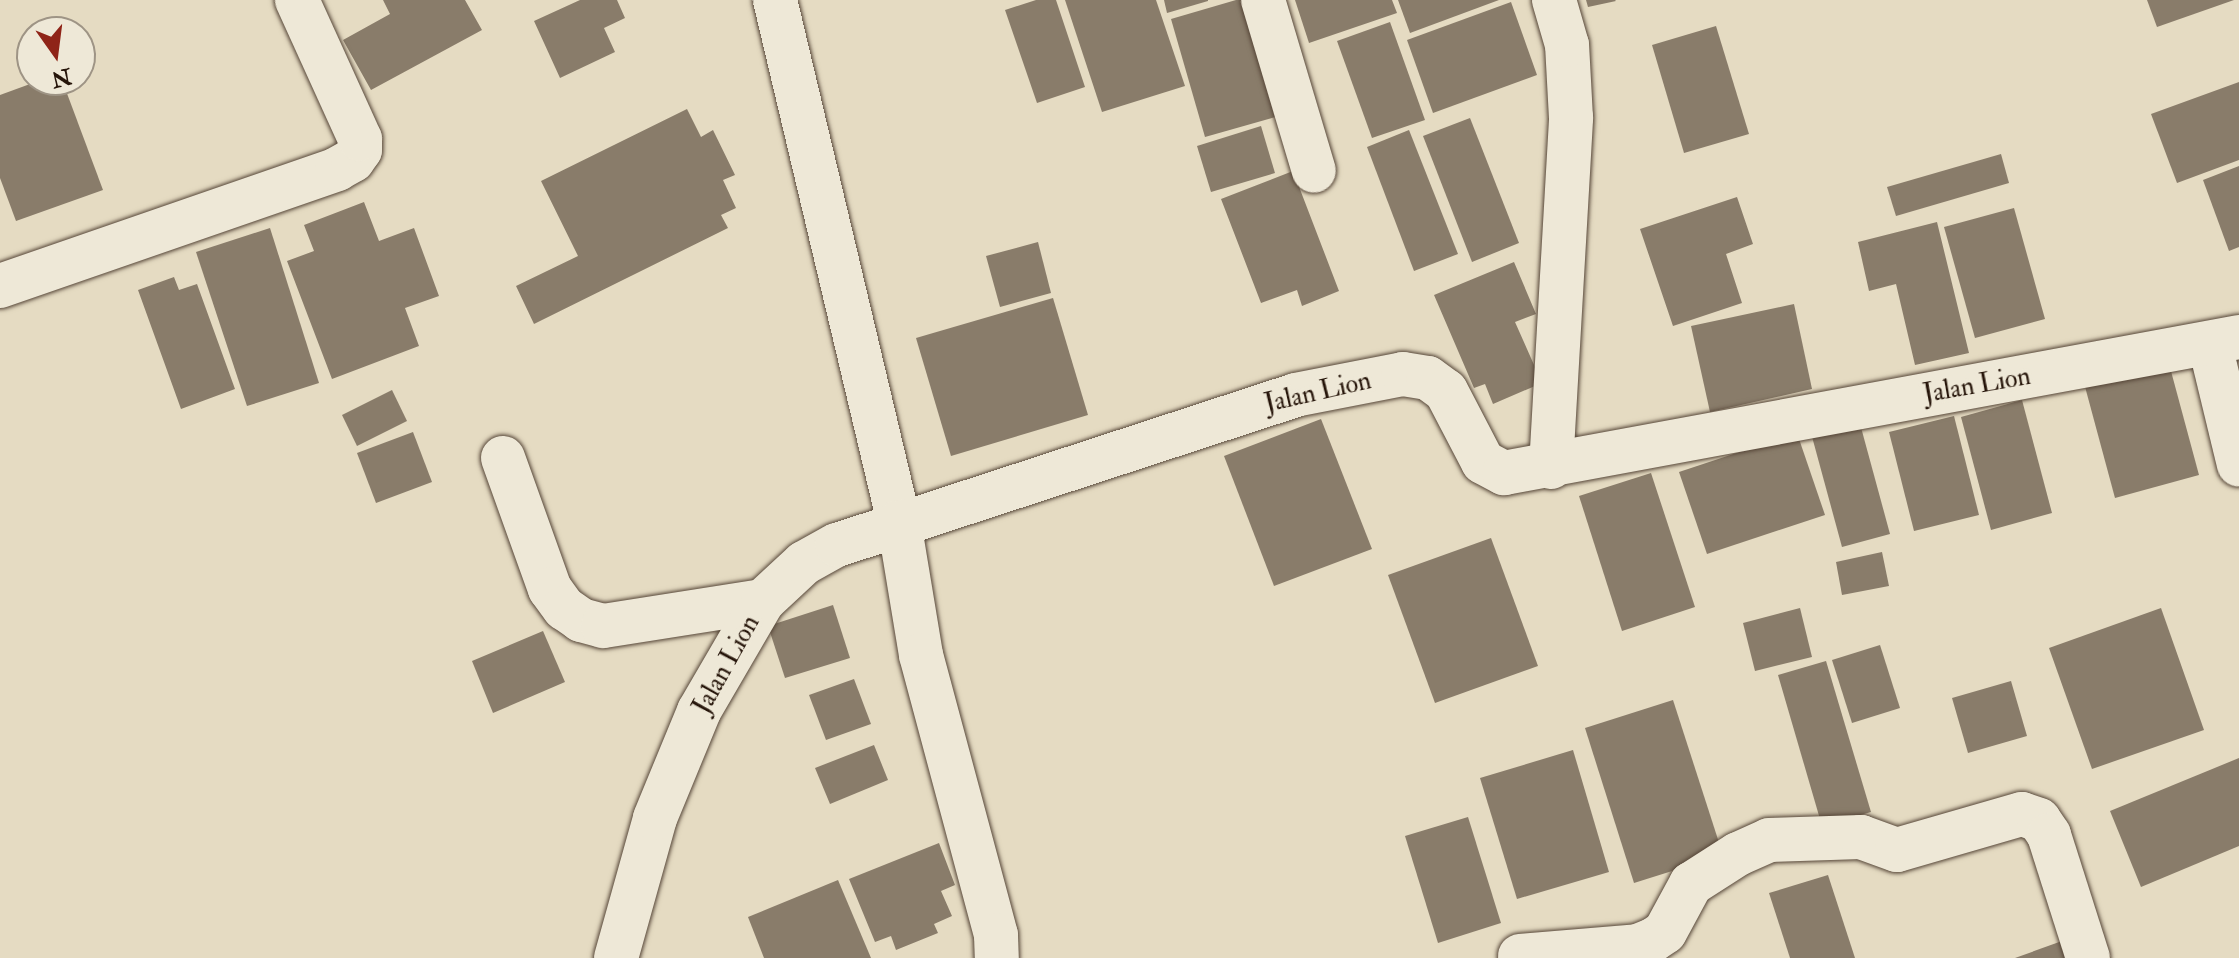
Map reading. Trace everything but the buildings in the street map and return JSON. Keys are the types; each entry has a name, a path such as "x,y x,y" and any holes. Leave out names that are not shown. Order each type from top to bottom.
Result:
{"street":[{"path":"0,286 217,212 337,169 353,160 360,150 360,139 297,0"},
{"path":"1263,0 1314,171"},
{"path":"1551,467 1571,118 1567,45 1554,0"},
{"path":"785,3 899,522 921,655 996,935 997,958"},
{"path":"2224,341 2239,465"},
{"name":"Jalan Lion","path":"616,958 655,818 699,711 763,601 804,563 837,545 899,522 1295,395 1403,374 1428,378 1446,391 1474,447 1492,470 1504,473 1551,467 2224,341"},
{"path":"503,458 550,589 564,608 581,620 603,626 763,601"},
{"path":"1520,956 1638,946 1653,940 1665,932 1691,884 1738,854 1769,840 1861,837 1897,850 2022,814 2039,820 2049,835 2088,958"},
{"path":"632,909 647,958"}]}
